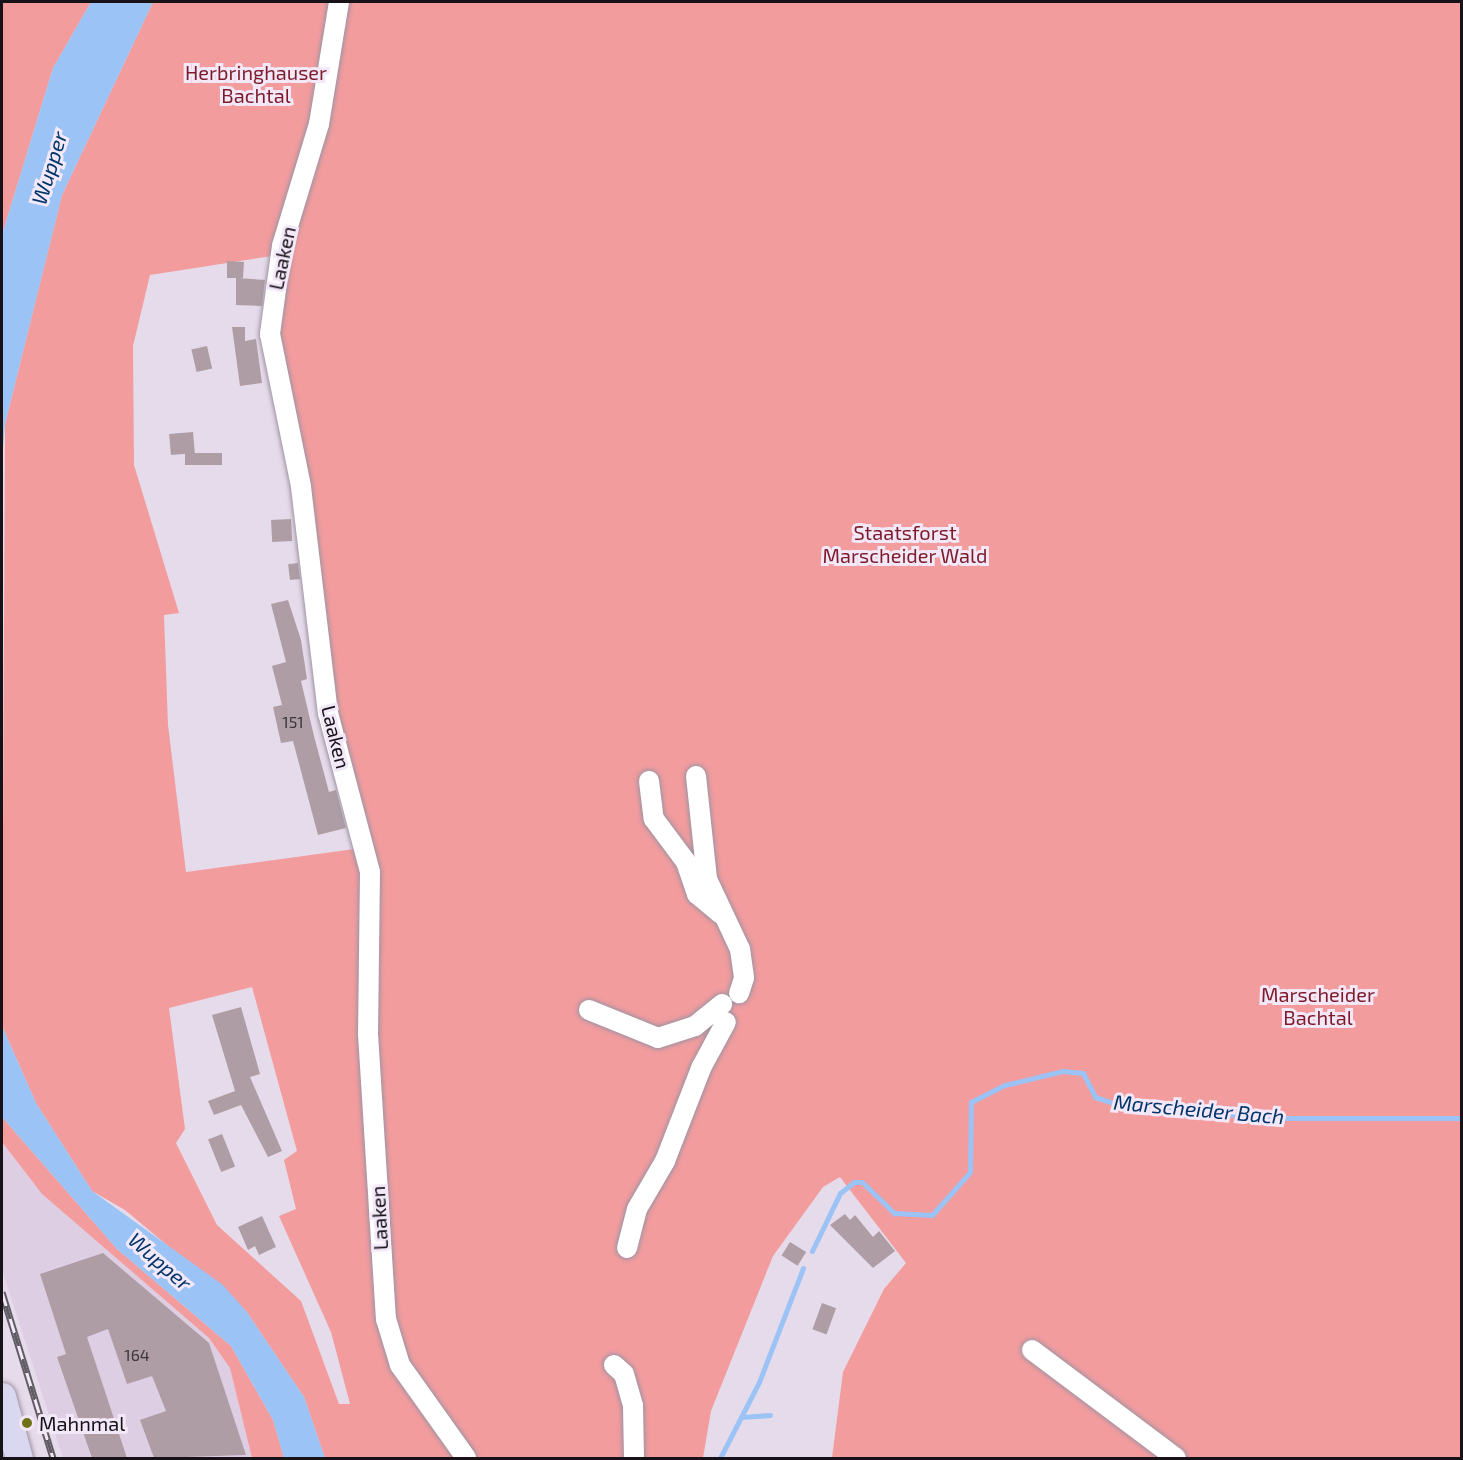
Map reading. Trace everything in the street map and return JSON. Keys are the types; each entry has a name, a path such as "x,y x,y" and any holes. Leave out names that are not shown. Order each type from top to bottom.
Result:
{"main road":[{"path":"2,1396 19,1458"}],"street":[{"name":"Laaken","path":"339,2 319,124 282,246 270,334 301,487 328,713 370,872 368,1034 386,1319 400,1365 465,1458"},
{"path":"696,776 707,879 730,921 744,978 740,993"},
{"path":"649,781 654,819 686,862 697,894 730,921"},
{"path":"589,1010 658,1038 695,1026 724,1013 665,1161 637,1209 627,1248"},
{"path":"1032,1350 1176,1458"},
{"path":"614,1365 624,1374 633,1406 634,1458"}],"shaded area":[{"path":"2,1142 42,1194 209,1338 230,1368 252,1458 63,1458 2,1270"}],"green space":[{"path":"2,2 91,2 53,68 2,235"},
{"name":"Staatsforst Marscheider Wald","path":"153,2 1461,2 1461,1458 832,1458 843,1372 884,1289 906,1263 840,1177 823,1187 773,1256 711,1411 703,1458 325,1458 304,1397 246,1311 125,1210 92,1191 36,1103 2,1026 5,424 62,195","holes":["272,256 278,379 328,714 362,848 186,872 168,725 164,615 179,613 134,465 133,346 150,275","252,987 297,1151 284,1160 296,1209 279,1216 331,1332 350,1404 339,1404 301,1301 217,1225 176,1143 185,1129 169,1008"]},
{"path":"2,1117 117,1249 231,1346 273,1420 284,1458 252,1458 230,1368 209,1338 42,1194 2,1142"}],"water":[{"name":"Wupper","path":"91,2 153,2 62,195 5,424 2,461 2,235 53,68"},
{"name":"Wupper","path":"2,1026 36,1103 92,1191 223,1285 246,1311 304,1397 325,1458 284,1458 273,1420 231,1346 117,1249 2,1117"}],"building":[{"path":"227,261 244,262 243,278 238,278 265,280 262,306 236,305 236,278 227,278"},
{"path":"232,327 245,327 245,341 256,339 262,383 240,386"},
{"path":"207,346 212,368 197,372 191,350"},
{"path":"193,432 195,453 171,455 169,434"},
{"path":"185,453 222,453 222,465 185,465"},
{"path":"291,519 292,541 272,542 271,520"},
{"path":"298,563 300,579 290,580 288,564"},
{"path":"288,600 301,640 307,679 301,681 314,736 329,792 336,790 346,828 318,835 293,741 281,743 273,707 282,705 272,666 286,662 271,604"},
{"path":"241,1007 260,1074 250,1077 282,1151 268,1157 241,1105 214,1115 208,1101 235,1091 212,1015"},
{"path":"222,1134 235,1166 221,1172 208,1140"},
{"path":"845,1214 850,1220 855,1215 873,1237 879,1231 895,1251 873,1268 830,1225"},
{"path":"262,1216 276,1247 259,1255 255,1246 248,1250 238,1227"},
{"path":"790,1242 806,1252 798,1266 782,1256"},
{"path":"103,1253 209,1343 246,1455 154,1458 140,1420 166,1411 152,1376 127,1384 108,1329 87,1337 127,1458 92,1458 57,1357 66,1354 40,1274"},
{"path":"822,1303 836,1308 827,1334 812,1329"}],"waterway":[{"name":"Marscheider Bach","path":"812,1251 840,1193 854,1182 862,1182 894,1213 932,1215 970,1172 971,1102 1005,1085 1063,1071 1083,1073 1095,1097 1116,1104 1268,1118 1462,1118"},
{"name":"Marscheider Bach","path":"720,1458 759,1382 803,1268"},
{"path":"741,1417 770,1415"}],"railway":[{"path":"2,1292 53,1458"}],"place":[{"name":"Mahnmal","path":"27,1423"}],"park label":[{"name":"Herbringhauser Bachtal","path":"256,84"},
{"name":"Marscheider Bachtal","path":"1318,1006"}]}
